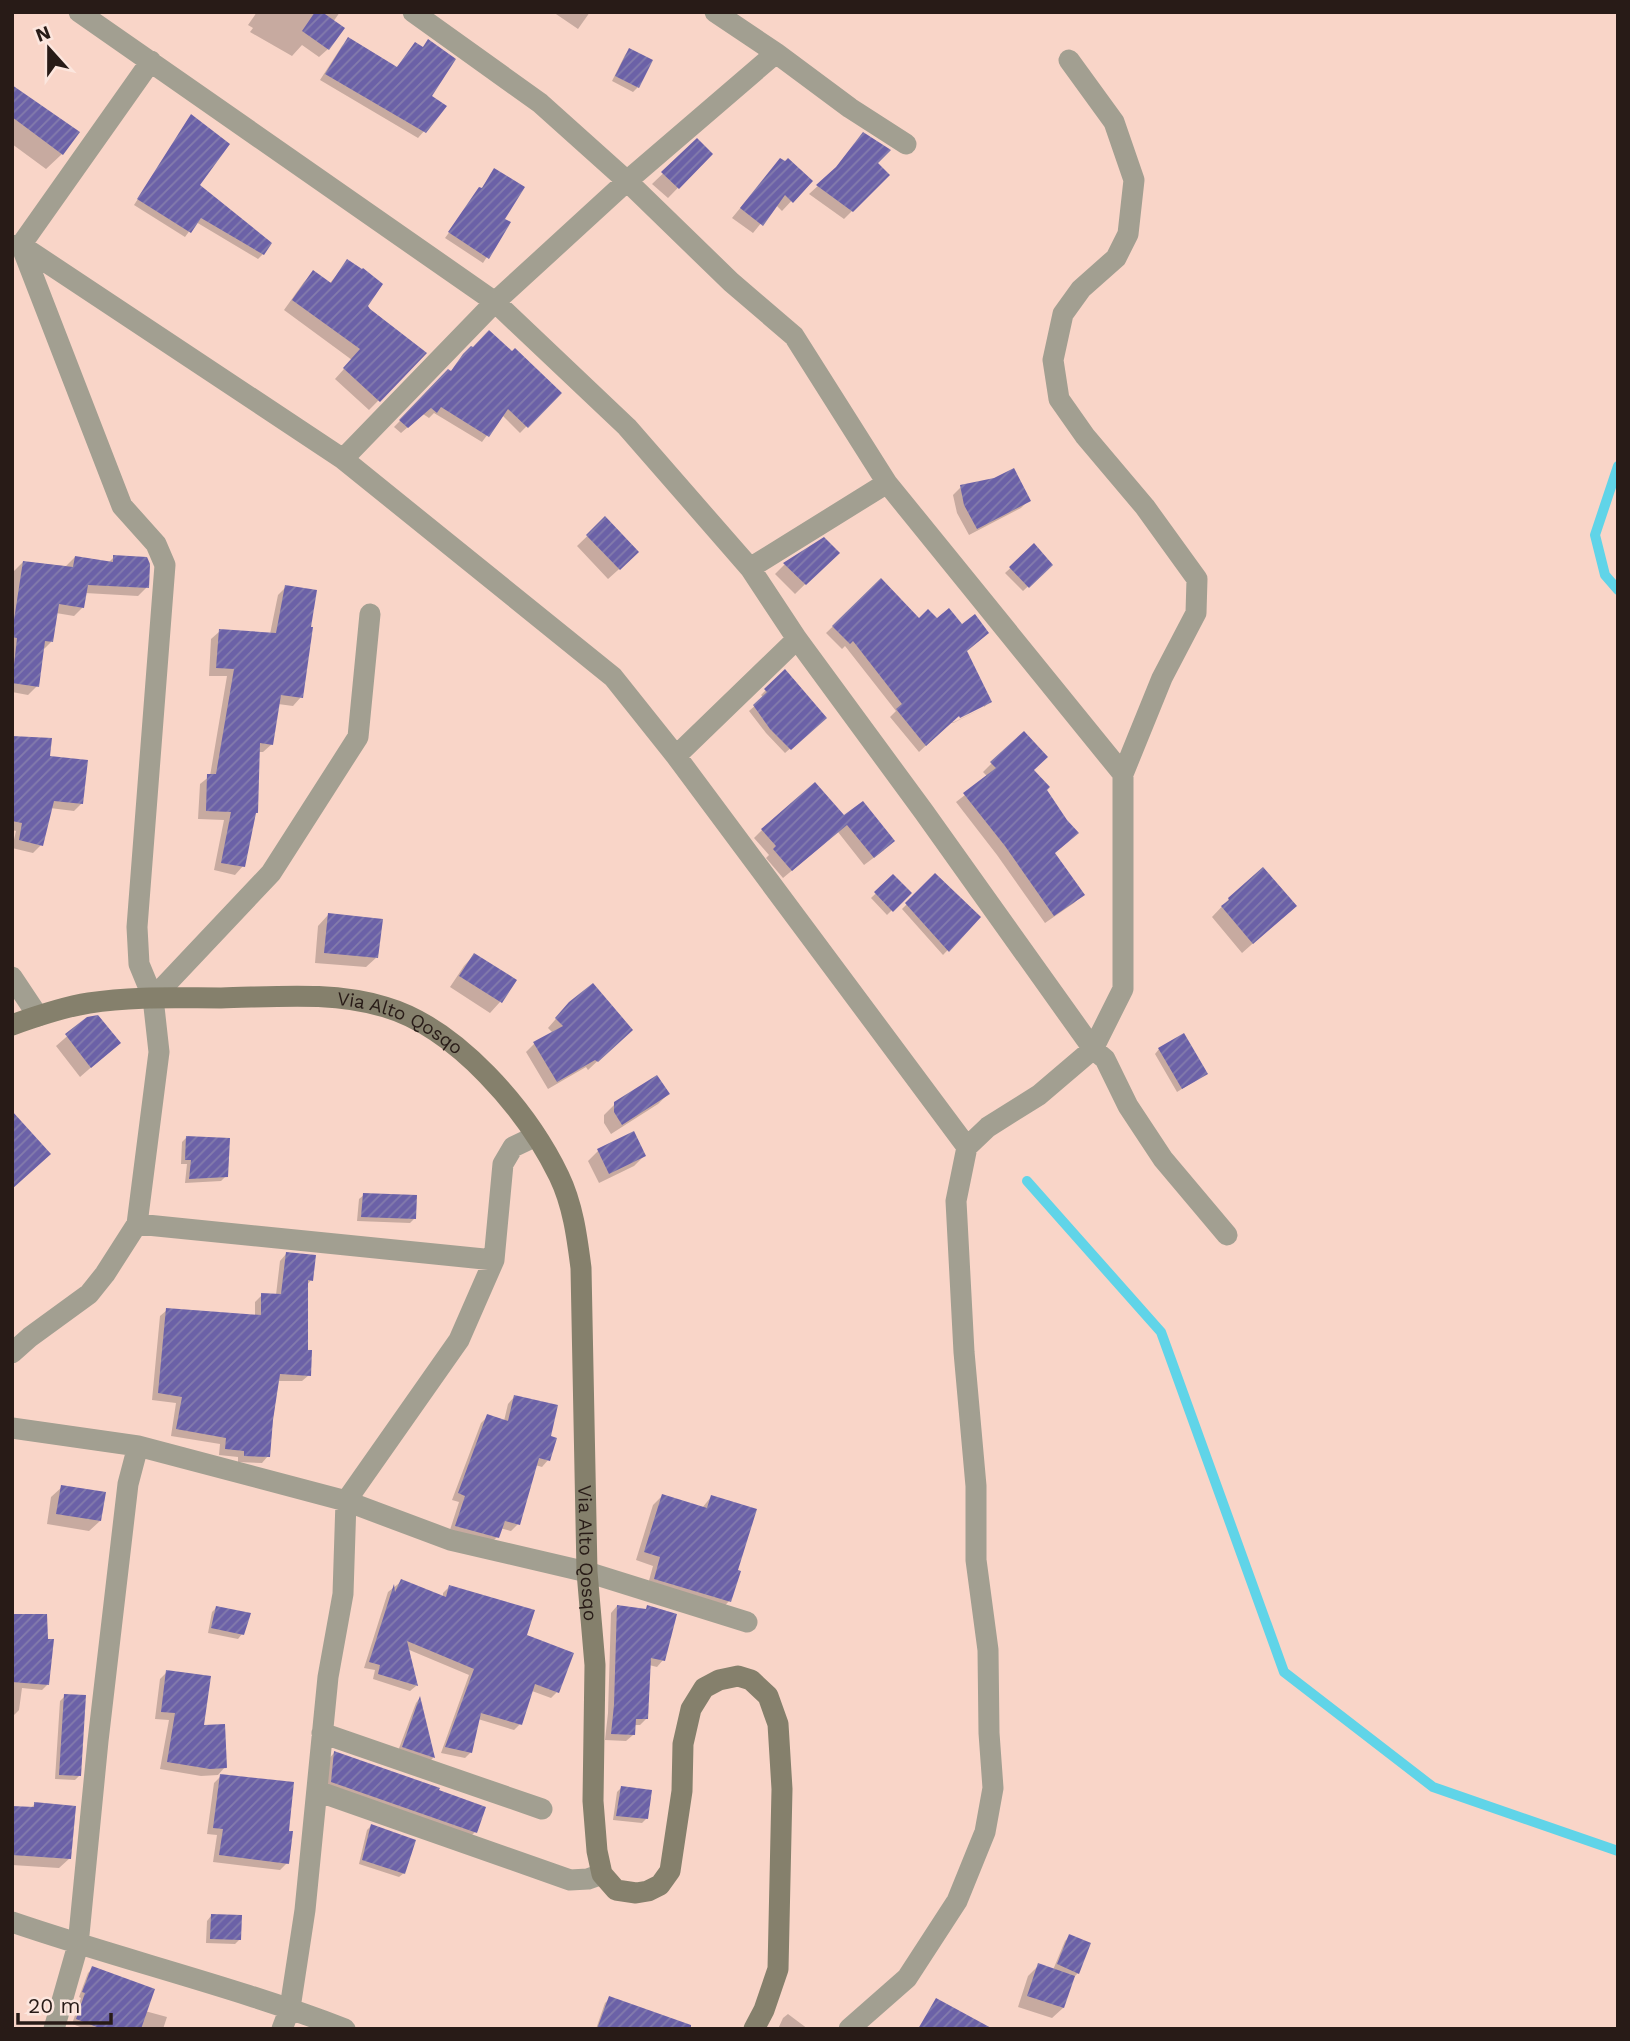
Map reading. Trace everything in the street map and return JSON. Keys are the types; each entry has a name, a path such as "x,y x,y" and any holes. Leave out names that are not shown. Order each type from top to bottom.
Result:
{"street":[{"path":"79,12 495,302 627,427 750,568 797,639 1093,1049 1105,1059 1128,1106 1163,1158 1227,1235"},
{"path":"412,12 540,103 627,181 731,282 794,336 887,483 1123,774"},
{"path":"715,12 850,108 906,144"},
{"path":"343,458 495,302 627,181 776,53"},
{"path":"849,2029 907,1978 957,1901 985,1832 993,1788 988,1650 976,1560 976,1486 964,1352 956,1200 967,1147 988,1127 1039,1095 1093,1049 1123,989 1123,774 1162,678 1196,613 1197,579 1145,507 1085,436 1059,399 1053,360 1063,314 1081,289 1116,258 1128,234 1134,180 1114,122 1069,60"},
{"path":"16,243 151,61"},
{"path":"16,243 343,458 613,677 676,756 967,1147"},
{"path":"12,1353 89,1294 105,1274 136,1224 159,1052 153,998 139,964 136,927 165,565 156,544 122,506 16,243"},
{"path":"750,568 887,483"},
{"path":"153,998 271,873 358,737 370,614"},
{"path":"676,756 797,639"},
{"path":"12,977 38,1016"},
{"name":"Via Alto Qosqo","path":"12,1025 89,1003 153,998 330,997 384,1007 417,1020 453,1042 481,1068 536,1136 560,1177 575,1222 581,1268 587,1572 595,1665 593,1801 597,1851 602,1874"},
{"path":"282,2029 290,2008 306,1910 327,1677 343,1594 346,1501 459,1340 494,1260 503,1164 513,1147 536,1136"},
{"path":"136,1224 494,1260"},
{"path":"12,1428 138,1446 346,1501 450,1540 587,1572 747,1622"},
{"path":"54,2029 78,1945 98,1741 128,1484 138,1446"},
{"path":"317,1791 570,1880 588,1879 602,1874 616,1890 636,1893 648,1891 660,1885 670,1871 682,1791 683,1744 691,1709 704,1688 719,1680 738,1676 751,1680 768,1696 778,1724 782,1789 778,1969 764,2010 754,2029"},
{"path":"322,1732 542,1809"},
{"path":"12,1922 78,1945 290,2008 345,2029"}],"building":[{"path":"315,12 322,12 345,28 329,50 302,31"},
{"path":"348,37 397,67 415,42 423,47 428,39 456,59 432,96 447,106 426,133 325,74"},
{"path":"629,48 653,60 639,88 615,76"},
{"path":"12,85 80,132 63,155 12,117"},
{"path":"191,114 230,144 200,185 272,243 264,255 201,218 191,233 137,199"},
{"path":"863,132 891,150 878,163 890,175 853,212 816,185 836,167"},
{"path":"697,138 713,154 679,189 661,172"},
{"path":"780,158 785,161 788,158 813,181 793,203 785,195 763,226 740,208"},
{"path":"494,168 525,187 505,219 511,222 489,259 448,232"},
{"path":"347,259 383,284 368,306 370,309 427,353 380,402 343,368 360,349 292,300 313,270 331,283"},
{"path":"489,330 512,351 515,348 562,393 528,428 508,409 489,437 441,407 437,413 431,408 408,428 399,420 448,369 451,371 463,354"},
{"path":"1014,468 1031,501 977,529 964,505 960,485 994,478"},
{"path":"605,516 639,552 620,570 586,535"},
{"path":"824,537 840,553 806,585 783,563"},
{"path":"1034,543 1053,565 1029,588 1009,567"},
{"path":"113,555 147,557 150,564 149,588 88,585 84,608 59,604 53,642 45,641 39,687 12,683 17,638 12,637 12,633 23,561 73,567 75,556 113,562"},
{"path":"881,578 919,618 928,609 937,618 949,608 962,624 975,614 989,633 967,651 992,702 960,718 959,716 926,746 896,709 902,704 853,641 850,644 832,626"},
{"path":"285,585 317,590 303,698 281,695 273,745 260,743 258,813 245,867 221,863 231,812 206,811 207,774 216,774 234,669 216,668 219,629 276,633"},
{"path":"785,669 827,718 791,750 770,729 753,705 767,692 764,689"},
{"path":"1024,731 1048,757 1034,770 1050,787 1047,790 1079,833 1055,853 1085,895 1054,916 1005,846 963,793 996,768 990,762"},
{"path":"12,736 52,738 50,756 88,760 83,804 54,801 43,846 19,840 22,823 12,821"},
{"path":"815,782 844,815 863,801 895,841 874,858 847,825 792,871 773,849 776,846 761,829"},
{"path":"1263,867 1297,906 1253,944 1221,906"},
{"path":"935,873 981,917 949,952 905,903"},
{"path":"893,874 912,893 893,912 874,892"},
{"path":"328,913 383,919 378,958 324,953"},
{"path":"474,953 517,980 502,1003 459,976"},
{"path":"593,983 633,1030 598,1062 595,1060 557,1082 533,1042 563,1026 555,1018 569,1002"},
{"path":"98,1015 121,1043 91,1068 65,1034 87,1017"},
{"path":"1184,1033 1208,1074 1182,1089 1158,1048"},
{"path":"657,1075 670,1094 622,1125 614,1112 614,1102"},
{"path":"12,1111 51,1154 12,1189"},
{"path":"634,1131 646,1156 609,1174 597,1149"},
{"path":"186,1136 230,1138 228,1177 189,1179 191,1160 185,1160"},
{"path":"363,1193 417,1195 416,1219 361,1217"},
{"path":"286,1252 316,1255 313,1281 308,1280 308,1350 312,1350 311,1376 280,1374 270,1457 244,1456 244,1451 225,1449 226,1438 176,1429 182,1397 158,1393 166,1308 261,1315 261,1293 281,1294"},
{"path":"514,1395 558,1405 551,1436 557,1438 550,1461 539,1458 520,1525 505,1521 499,1538 455,1526 465,1496 458,1493 487,1414 508,1421"},
{"path":"61,1485 106,1492 101,1521 56,1514"},
{"path":"662,1494 707,1508 711,1495 757,1509 731,1602 654,1579 660,1557 644,1552"},
{"path":"401,1579 446,1597 449,1585 535,1610 527,1635 574,1653 559,1693 535,1684 522,1725 481,1713 472,1753 445,1747 474,1669 407,1641 418,1686 378,1674 380,1665 369,1662 394,1584 395,1592"},
{"path":"617,1605 646,1609 647,1605 677,1614 665,1661 651,1658 648,1719 636,1719 635,1735 611,1734"},
{"path":"216,1606 251,1613 244,1635 211,1628"},
{"path":"12,1614 47,1614 48,1639 54,1639 49,1685 12,1682"},
{"path":"166,1670 211,1676 204,1725 225,1724 227,1768 210,1769 167,1762 175,1713 161,1712"},
{"path":"64,1694 86,1695 81,1776 59,1775"},
{"path":"420,1696 435,1758 402,1747"},
{"path":"334,1751 486,1807 477,1833 331,1782"},
{"path":"220,1774 294,1782 289,1864 219,1855 223,1829 213,1828"},
{"path":"621,1786 652,1790 648,1819 616,1816"},
{"path":"34,1802 76,1806 71,1859 12,1855 12,1806 34,1807"},
{"path":"371,1824 416,1840 405,1874 362,1860"},
{"path":"211,1914 242,1915 241,1940 210,1939"},
{"path":"1069,1934 1091,1943 1079,1974 1057,1964"},
{"path":"1038,1963 1075,1976 1064,2008 1027,1996"},
{"path":"92,1966 155,1989 141,2029 102,2029 76,2019"},
{"path":"609,1996 691,2025 691,2029 597,2029"},
{"path":"936,1998 993,2029 918,2029"}],"waterway":[{"path":"1618,466 1595,535 1605,575 1618,590"},
{"path":"1027,1181 1161,1332 1284,1672 1433,1787 1618,1851"}]}
